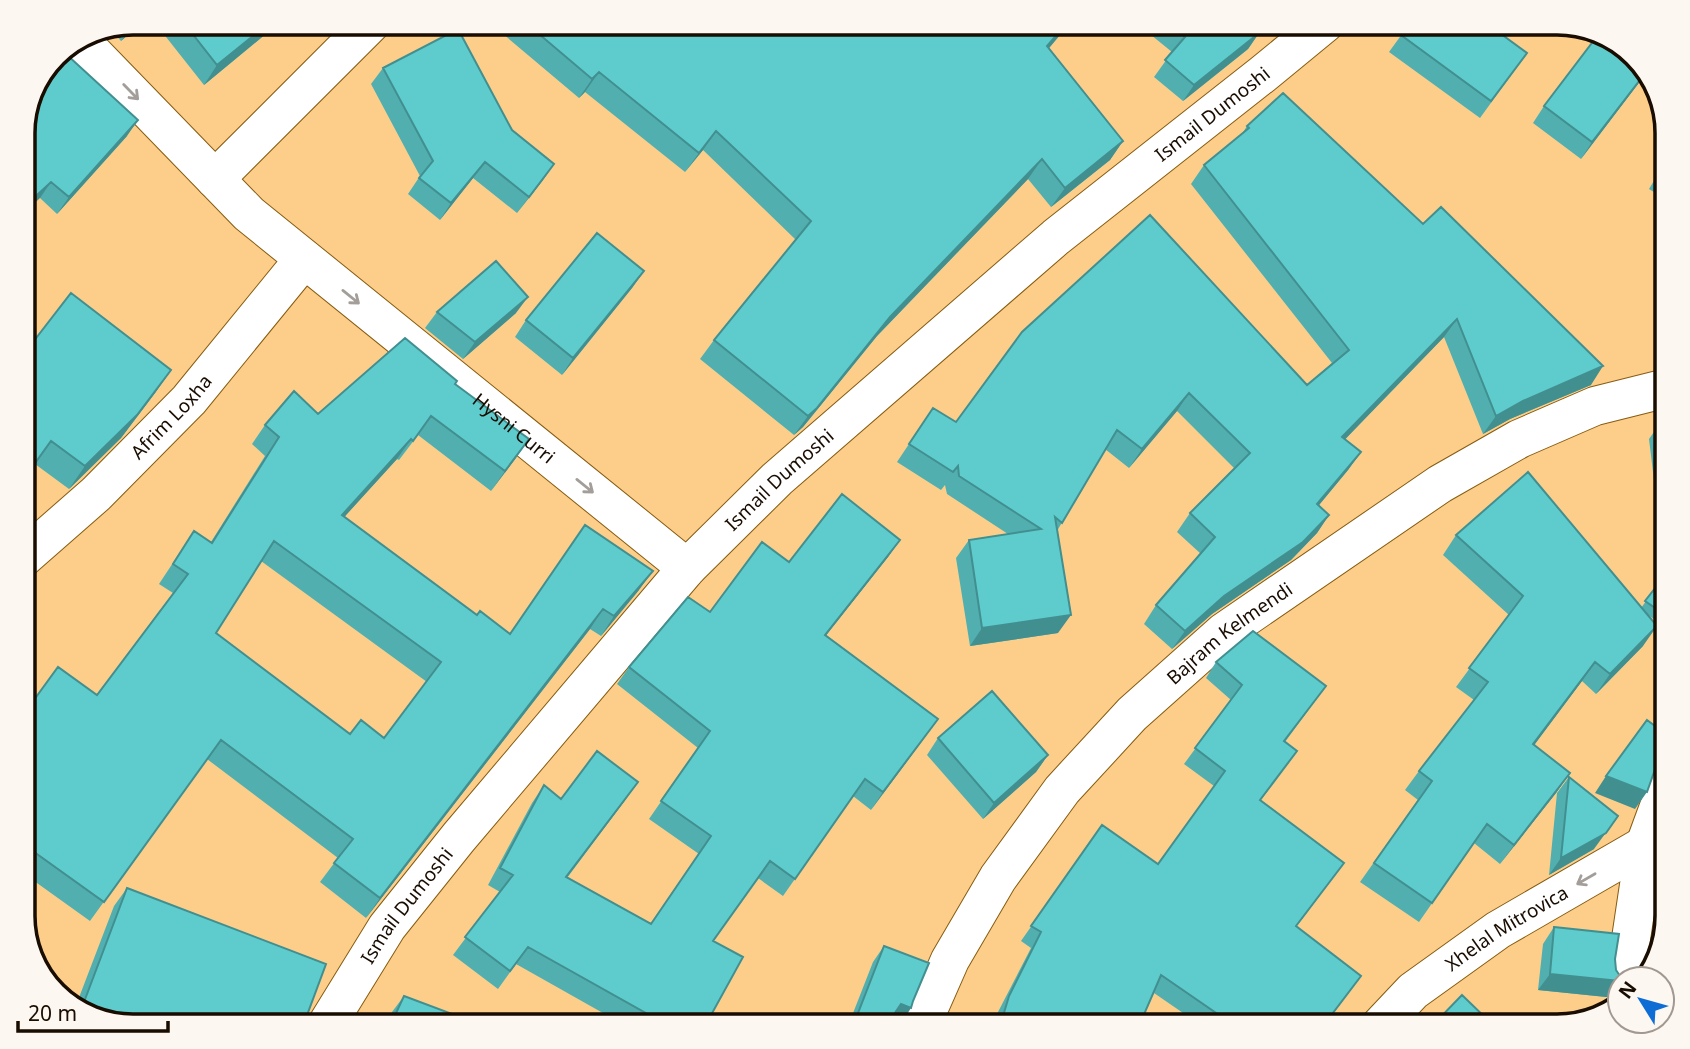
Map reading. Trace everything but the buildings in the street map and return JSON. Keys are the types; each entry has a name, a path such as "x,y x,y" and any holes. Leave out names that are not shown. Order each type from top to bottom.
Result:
{"street":[{"path":"215,179 360,35"},
{"name":"Ismail Dumoshi","path":"333,1014 387,927 459,837 687,568 777,479 1056,237 1310,35"},
{"name":"Hysni Curri","path":"87,47 249,214 687,568"},
{"name":"Afrim Loxha","path":"35,547 96,494 189,400 304,259"},
{"name":"Bajram Kelmendi","path":"926,1014 950,960 998,878 1062,790 1132,714 1224,632 1440,484 1520,439 1595,406 1655,391"},
{"path":"1627,965 1645,845 1655,818"},
{"name":"Xhelal Mitrovica","path":"1391,1014 1413,991 1498,930 1645,845"}]}
